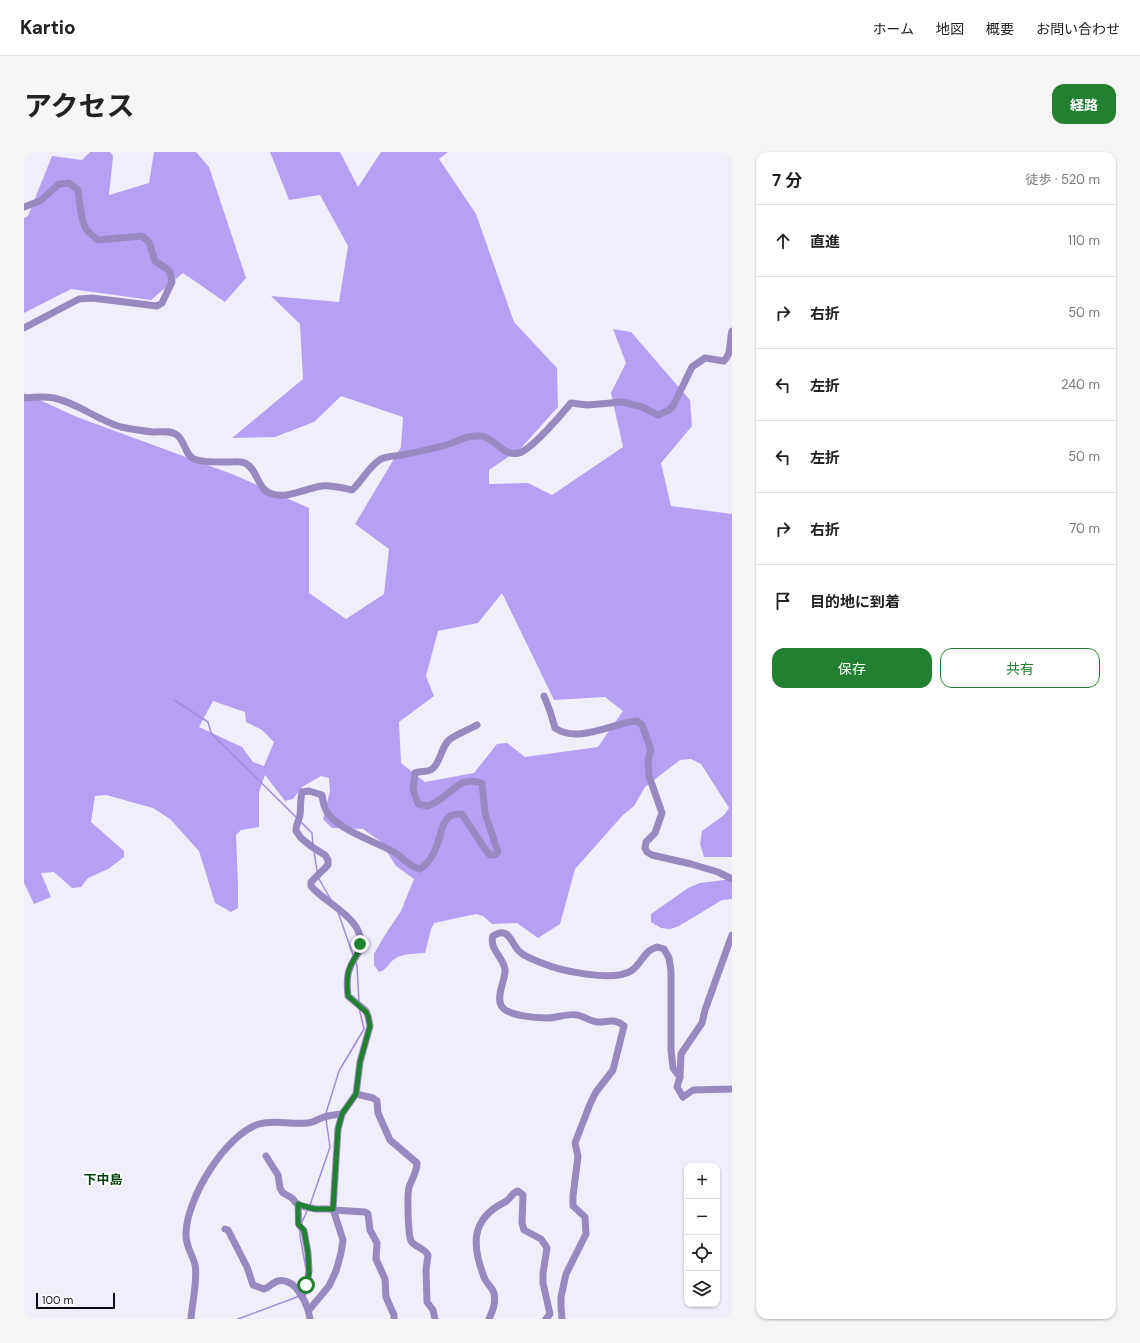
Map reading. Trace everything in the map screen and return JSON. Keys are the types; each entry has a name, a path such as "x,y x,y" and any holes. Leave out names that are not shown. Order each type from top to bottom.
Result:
{"street":[{"path":"24,207 40,201 59,184 70,183 78,190 83,221 86,229 91,234 98,240 142,236 149,242 155,261 170,272 172,282 162,303 156,306 92,298 79,299 24,328"},
{"path":"24,398 53,397 121,427 149,431 167,431 176,434 181,439 190,457 194,459 247,463 255,471 257,478 265,490 272,494 286,494 324,486 352,490 358,486 371,468 382,459 430,449 451,443 466,436 483,436 491,440 503,450 518,453 525,450 547,430 571,403 587,405 623,402 642,407 658,415 669,410 673,406 692,367 705,358 724,361 728,357 732,331"},
{"path":"544,696 555,728 567,734 585,734 627,722 637,721 642,725 651,750 648,760 649,776 662,813 655,833 646,842 646,852 652,855 681,861 718,872 732,879"},
{"path":"309,1310 329,1286 338,1264 342,1240 333,1210 338,1129 342,1114 356,1094 360,1062 370,1026 366,1012 348,996 347,985 349,969 360,949 360,936 355,925 348,917 326,898 315,891 311,886 311,882 328,865 328,860 325,855 301,838 296,831 296,825 300,815 300,798 302,792 309,791 322,795 326,810 330,816 347,829 397,854 414,868 420,868 428,864 440,838 443,824 450,816 455,814 462,814 485,849 490,855 495,855 498,852 486,816 482,784 468,781 461,783 441,799 428,806 418,804 413,789 414,773 420,770 428,771 433,769 436,766 439,757 449,739 476,725"},
{"path":"562,1319 561,1297 566,1274 586,1234 585,1217 573,1206 572,1196 578,1156 575,1143 596,1092 613,1070 624,1026 613,1020 596,1022 577,1015 546,1018 511,1013 502,1008 500,1004 501,989 505,971 504,965 492,945 493,936 496,933 505,934 509,937 519,952 550,966 589,975 626,974 636,967 649,951 658,947 664,949 669,958 671,971 673,1068 680,1077"},
{"path":"732,935 705,1010 702,1023 681,1054 680,1077 677,1087 683,1098 693,1090 732,1090"},
{"path":"356,1094 372,1098 377,1101 378,1113 390,1140 417,1163 417,1169 408,1194 410,1236 413,1243 428,1255 426,1270 427,1302 433,1310 435,1319"},
{"path":"191,1319 195,1268 186,1242 186,1226 199,1188 212,1168 234,1139 244,1131 254,1126 273,1122 310,1123 324,1117 342,1114"},
{"path":"266,1156 278,1175 282,1192 298,1204 314,1209 365,1212 368,1214 370,1230 377,1243 376,1259 385,1279 386,1297 394,1315 394,1319"},
{"path":"489,1319 494,1307 494,1293 484,1277 476,1248 476,1236 480,1225 493,1210 518,1191 523,1195 522,1223 524,1230 541,1239 547,1248 543,1278 544,1292 550,1314 546,1319"},
{"path":"298,1204 298,1224 304,1230 310,1270 302,1297"},
{"path":"224,1229 229,1231 232,1236 235,1246 247,1267 252,1285 264,1289 271,1286 275,1281 283,1280 294,1286 309,1310 310,1319"}],"shaded area":[{"path":"90,152 110,152 113,156 109,195 149,183 154,152 196,152 209,167 246,278 225,302 183,273 151,300 71,289 24,313 24,218 28,216 52,156 82,160"},
{"path":"270,152 340,152 358,187 381,152 448,152 439,159 476,214 514,322 557,368 558,407 520,449 489,470 489,484 528,483 552,495 623,447 611,393 626,363 613,329 631,332 690,400 692,426 661,463 671,506 732,514 732,857 704,857 700,844 702,831 724,815 729,808 701,764 691,759 680,760 645,787 634,806 623,815 575,869 560,924 538,938 517,923 492,924 483,916 476,914 434,923 425,953 399,956 385,969 379,972 374,965 374,954 401,911 414,879 396,866 380,841 363,829 332,828 323,819 330,791 329,778 321,776 302,787 293,799 285,801 265,775 259,792 259,827 241,830 236,835 238,908 231,912 215,903 199,851 170,819 153,808 106,795 95,796 91,822 124,851 124,857 108,869 88,878 81,887 72,888 54,872 41,873 51,897 34,904 24,883 24,393 77,417 232,474 309,508 309,593 346,619 384,594 389,549 355,524 401,447 403,417 341,396 314,422 275,437 232,438 303,379 300,324 271,296 339,302 348,246 320,195 289,200","holes":["502,593 554,700 605,697 623,711 598,747 525,757 507,743 497,744 474,773 425,782 401,763 399,722 434,696 426,676 438,631 478,623","213,701 245,712 246,722 262,730 274,742 264,766 253,762 242,747 199,727"]},
{"path":"732,879 732,899 722,900 679,926 670,929 661,928 651,922 651,914 688,888 700,883"}],"waterway":[{"path":"174,700 208,722 211,733 297,818"},
{"path":"301,822 312,833 313,845"},
{"path":"314,851 317,871"},
{"path":"319,879 331,900"},
{"path":"338,912 353,955"},
{"path":"356,962 359,1002"},
{"path":"326,1113 339,1071 364,1029 359,1008"},
{"path":"310,1205 330,1147 326,1119"},
{"path":"302,1222 308,1209"},
{"path":"300,1231 306,1269"},
{"path":"238,1319 297,1297 298,1295"}],"district":[{"name":"下中島","path":"103,1179"}],"route":[{"path":"306,1285 309,1274 308,1253 304,1230 298,1224 298,1204 314,1209 333,1209 338,1129 342,1114 356,1094 360,1062 370,1026 366,1012 348,996 347,985 349,969 360,949 360,944"}]}
